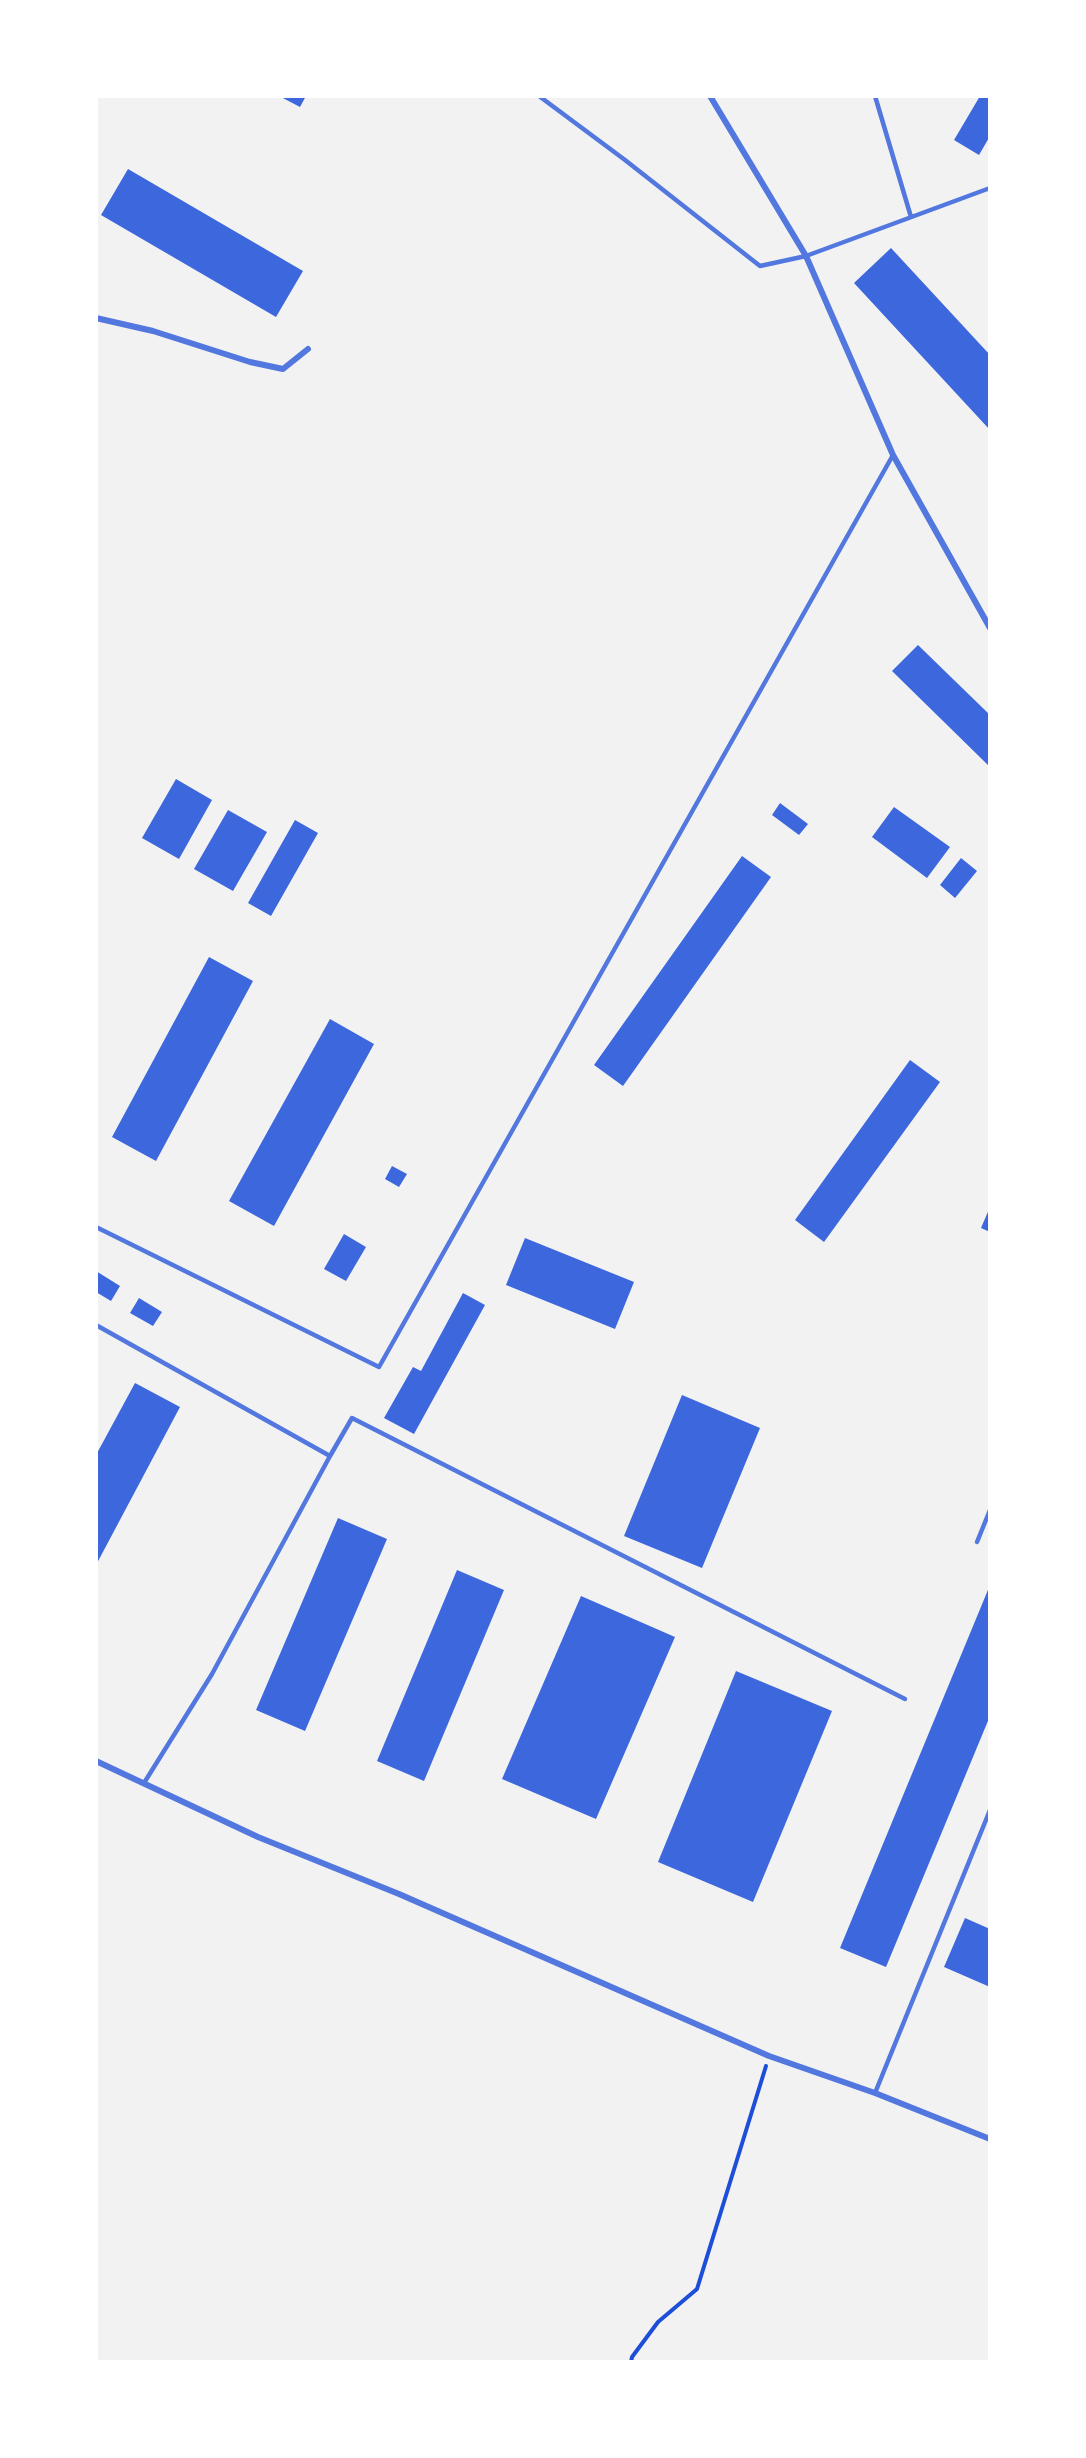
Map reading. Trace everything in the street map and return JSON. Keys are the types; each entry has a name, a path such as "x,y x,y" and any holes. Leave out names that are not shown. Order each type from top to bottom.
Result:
{"street":[{"path":"710,96 806,256 893,455 990,628"},
{"path":"96,318 153,331 250,362 283,369 308,349"},
{"path":"96,1761 258,1837 399,1894 769,2056 875,2093 990,2139"}],"lane":[{"path":"539,96 760,266 806,256 990,188"},
{"path":"875,96 911,217"},
{"path":"96,1227 379,1367 893,455"},
{"path":"96,1325 330,1456"},
{"path":"144,1783 212,1674 352,1418 905,1699"},
{"path":"977,1542 990,1510"},
{"path":"875,2093 990,1810"}],"path":[{"path":"632,2362 632,2357 658,2322 697,2289 769,2056"}],"building":[{"path":"279,96 306,96 300,107"},
{"path":"980,96 990,96 990,136 979,155 954,140"},
{"path":"128,169 303,271 276,317 101,215"},
{"path":"891,248 990,355 990,430 854,283"},
{"path":"918,645 990,715 990,767 892,671"},
{"path":"176,779 212,800 179,859 142,838"},
{"path":"780,803 808,824 799,835 772,815"},
{"path":"894,807 950,847 927,878 872,837"},
{"path":"228,810 267,832 233,891 194,869"},
{"path":"295,820 318,833 271,916 248,903"},
{"path":"742,856 771,877 623,1086 594,1065"},
{"path":"961,858 977,871 955,898 940,885"},
{"path":"209,957 253,981 156,1161 112,1137"},
{"path":"330,1019 374,1044 274,1226 229,1201"},
{"path":"910,1060 940,1082 824,1242 795,1220"},
{"path":"392,1166 407,1174 399,1187 385,1179"},
{"path":"990,1207 990,1232 981,1228"},
{"path":"344,1234 366,1247 346,1281 324,1269"},
{"path":"525,1238 634,1282 615,1329 506,1285"},
{"path":"96,1271 120,1286 111,1301 96,1292"},
{"path":"463,1293 485,1305 414,1434 384,1418 413,1367 421,1371"},
{"path":"139,1298 162,1312 153,1326 130,1313"},
{"path":"135,1383 180,1407 96,1565 96,1455"},
{"path":"682,1395 760,1428 702,1568 624,1536"},
{"path":"338,1518 387,1539 305,1731 256,1710"},
{"path":"457,1570 504,1590 424,1781 377,1761"},
{"path":"990,1585 990,1716 886,1967 840,1948"},
{"path":"581,1596 675,1637 596,1819 502,1779"},
{"path":"736,1671 832,1711 753,1902 658,1862"},
{"path":"965,1918 990,1929 990,1987 944,1967"}]}
